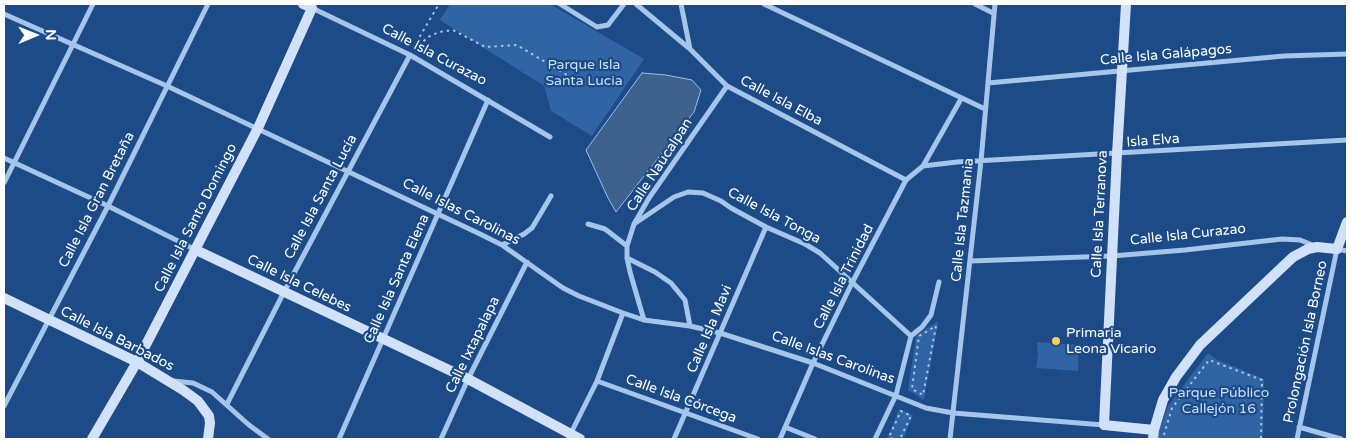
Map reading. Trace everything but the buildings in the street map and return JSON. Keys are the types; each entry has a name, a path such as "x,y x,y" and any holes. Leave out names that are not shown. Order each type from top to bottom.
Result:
{"street":[{"path":"4,183 93,4"},
{"name":"Calle Isla Gran Bretaña","path":"4,406 108,206 208,4"},
{"path":"560,4 598,27 608,25 624,4"},
{"name":"Calle Isla Elba","path":"636,4 690,48 727,86 906,180"},
{"path":"681,4 690,48"},
{"path":"764,4 985,109"},
{"path":"975,4 994,13"},
{"name":"Calle Isla Tazmania","path":"950,439 981,161 994,4"},
{"name":"Calle Isla Terranova","path":"1104,426 1126,4"},
{"name":"Calle Isla Curazao","path":"309,5 410,54 550,137"},
{"name":"Calle Isla Santo Domingo","path":"92,439 137,362 258,128 309,5"},
{"name":"Calle Islas Carolinas","path":"4,14 258,128 502,245 564,288 623,313 644,320 690,326 720,333 813,363 926,408 953,413 1104,426 1154,434"},
{"name":"Calle Isla Santa Lucía","path":"228,404 284,292 410,54"},
{"name":"Calle Isla Galápagos","path":"988,83 1284,56 1347,54"},
{"name":"Calle Naucalpan","path":"644,320 627,258 627,246 634,224 649,198 727,86"},
{"path":"906,180 923,166 961,99"},
{"name":"Calle Isla Santa Elena","path":"339,439 488,100"},
{"name":"Isla Elva","path":"923,166 1347,140"},
{"name":"Calle Isla Celebes","path":"4,158 468,379 573,437"},
{"name":"Calle Isla Trinidad","path":"780,439 813,363 906,180"},
{"name":"Calle Isla Tonga","path":"634,224 674,197 688,192 703,193 721,201 766,227 820,252 912,336"},
{"path":"502,245 532,228 551,196"},
{"path":"1154,434 1158,414 1169,388 1188,359 1200,345 1293,257 1308,249 1317,247 1342,250 1347,222"},
{"path":"588,224 605,229 627,246"},
{"name":"Calle Isla Mavi","path":"674,439 766,227"},
{"name":"Calle Isla Curazao","path":"970,261 1112,256 1282,239 1300,240 1317,247"},
{"name":"Prolongación Isla Borneo","path":"1297,439 1342,250"},
{"path":"627,258 655,272 671,283 685,300 690,326"},
{"name":"Calle Ixtapalapa","path":"441,439 468,379 527,262"},
{"path":"875,439 896,395 912,336 931,316 939,282"},
{"name":"Calle Isla Barbados","path":"4,298 137,362 168,380 198,401 209,416 208,439"},
{"path":"573,437 623,313"},
{"path":"168,380 193,383 212,392 268,439"},
{"name":"Calle Isla Córcega","path":"596,381 758,439"},
{"path":"785,427 815,439"},
{"path":"1299,427 1342,439"}],"path":[{"path":"410,54 439,4"},
{"path":"410,54 428,37 439,32 453,30 485,47 517,45 582,84"},
{"path":"936,326 926,375 923,395 912,389 919,336 936,326"},
{"path":"1163,439 1172,408 1209,360 1262,380 1261,439"},
{"path":"893,439 889,437 901,411 911,416 900,439"}],"green space":[{"name":"Parque Isla Santa Lucia","path":"450,4 550,4 644,59 592,136 551,111 544,86 440,20"},
{"path":"938,321 924,400 908,390 916,336"},
{"path":"1037,342 1079,345 1078,371 1036,368"},
{"name":"Parque Público Callejón 16","path":"1208,353 1216,359 1264,379 1263,439 1158,439 1168,406"},
{"path":"899,409 913,415 903,439 887,439"}],"shaded area":[{"path":"642,73 692,80 701,90 694,112 616,212 586,150"}],"place":[{"name":"Primaria Leona Vicario","path":"1056,341"}]}
